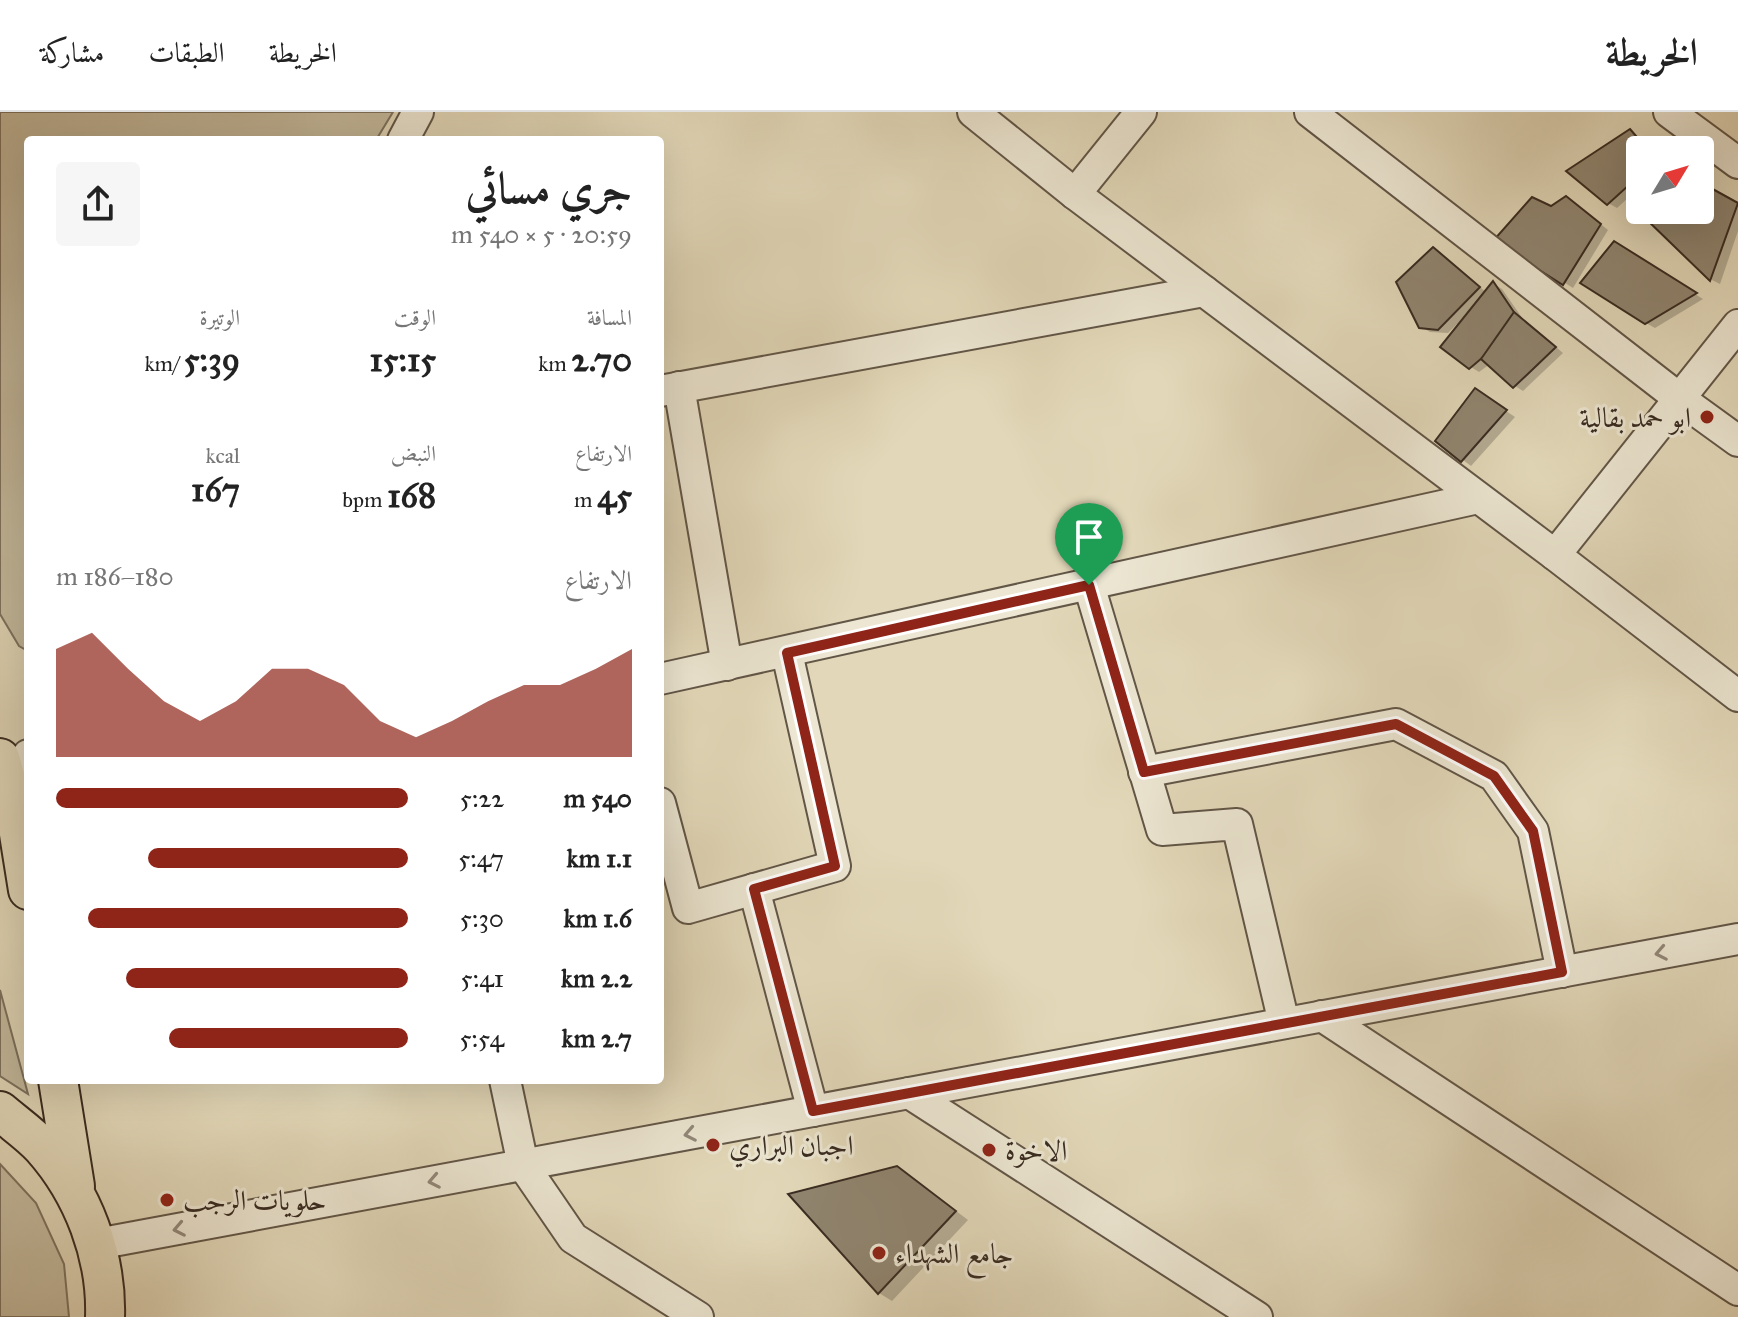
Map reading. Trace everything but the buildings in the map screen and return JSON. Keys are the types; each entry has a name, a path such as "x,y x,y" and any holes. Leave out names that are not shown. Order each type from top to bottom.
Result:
{"main road":[{"path":"16,786 24,855"},
{"path":"59,1084 77,1197"},
{"path":"0,1111 42,1147 77,1197 97,1244 106,1307 139,1317"}],"street":[{"path":"405,136 418,112"},
{"path":"973,112 1075,194 1738,696"},
{"path":"1075,194 1141,112"},
{"path":"1310,112 1738,441"},
{"path":"1679,115 1738,163"},
{"path":"727,665 670,389 1204,291"},
{"path":"1555,555 1738,325"},
{"path":"664,678 1478,498"},
{"path":"1089,585 1162,830 1237,824 1284,1023"},
{"path":"664,818 688,908 835,866 787,653"},
{"path":"1144,772 1396,724 1494,776 1533,831 1562,972"},
{"path":"754,889 813,1111"},
{"path":"97,1244 1738,939"},
{"path":"1322,1016 1738,1290"},
{"path":"506,1084 523,1165 573,1238 698,1317"},
{"path":"909,1093 1257,1317"}],"shaded area":[{"path":"0,112 393,112 378,136 24,136 24,649 19,646 0,614"},
{"path":"0,990 28,1094 0,1076"},
{"path":"0,1164 36,1203 64,1264 69,1317 0,1317"}],"place":[{"name":"ابو حمد بقالية","path":"1707,417"},
{"name":"اجبان البراري","path":"713,1145"},
{"name":"الاخوة","path":"989,1150"},
{"name":"حلويات الرجب","path":"167,1200"},
{"name":"جامع الشهداء","path":"879,1253"}],"route":[{"path":"1089,585 1144,772 1396,724 1494,776 1533,831 1562,972 813,1111 754,889 835,866 787,653 1089,585"}]}
